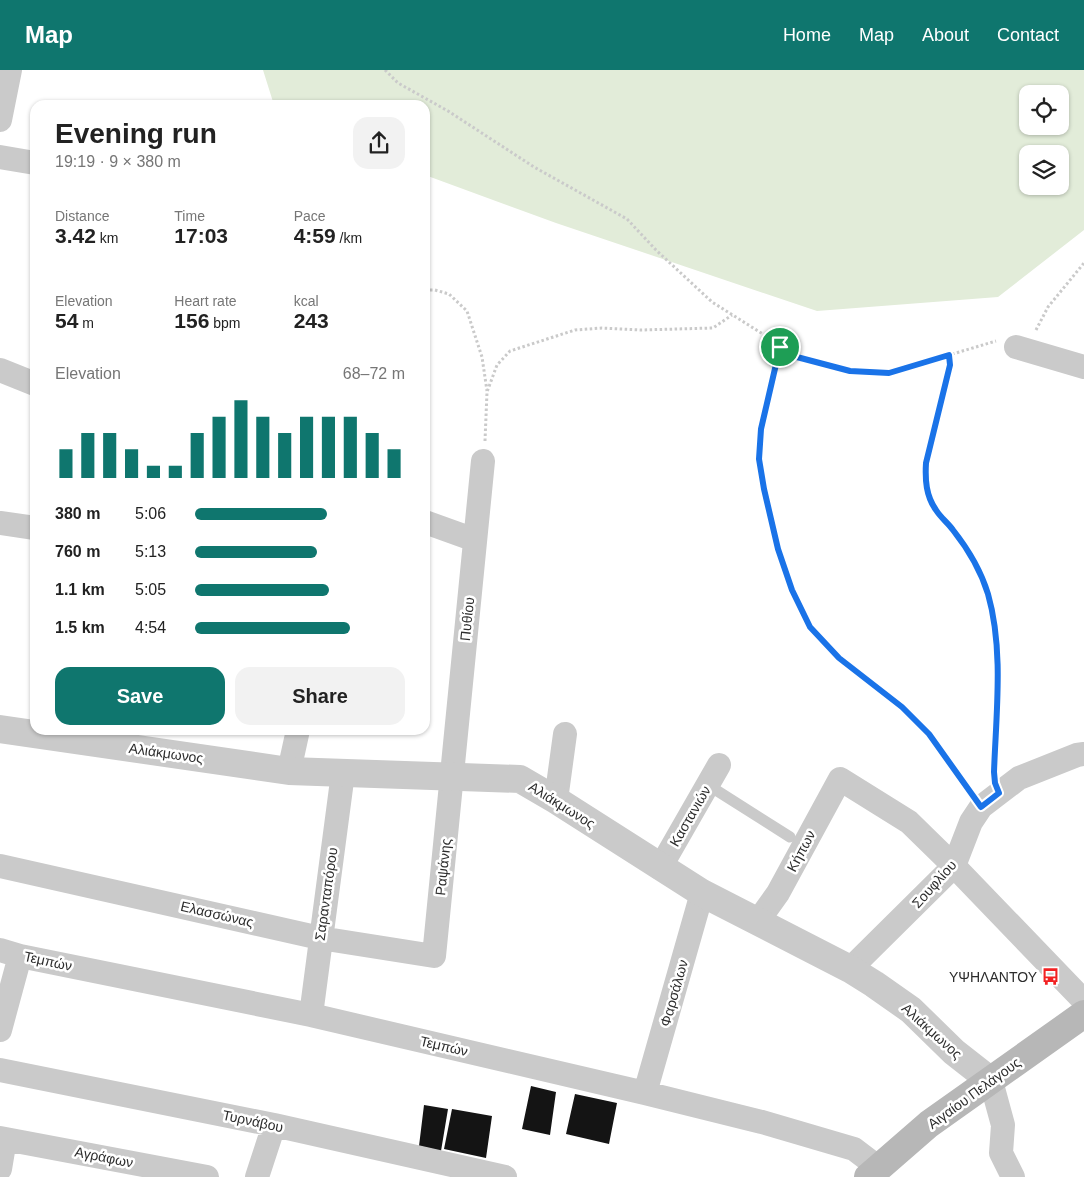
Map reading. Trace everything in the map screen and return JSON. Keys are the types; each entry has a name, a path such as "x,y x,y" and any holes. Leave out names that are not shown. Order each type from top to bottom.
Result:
{"main road":[{"name":"Αιγαίου Πελάγους","path":"873,1172 930,1124 1084,1014"}],"street":[{"path":"0,120 10,70"},
{"path":"0,157 30,162"},
{"path":"1020,349 1084,368"},
{"path":"0,370 30,382"},
{"name":"Πυθίου","path":"452,777 483,462"},
{"path":"0,523 30,527"},
{"path":"430,524 475,540"},
{"name":"Αλιάκμωνος","path":"0,728 30,731"},
{"path":"556,800 565,734"},
{"name":"Αλιάκμωνος","path":"80,735 126,739 289,771 520,779 702,893 850,969 911,1010 954,1052 991,1080"},
{"path":"289,771 297,735"},
{"name":"Σουφλίου","path":"850,969 954,866 971,822 990,800 1019,778 1084,754"},
{"name":"Σαρανταπόρου","path":"311,1015 343,773"},
{"name":"Καστανιών","path":"660,868 713,775"},
{"name":"Ραψάνης","path":"434,956 452,777"},
{"name":"Κήπων","path":"758,921 778,893 840,779 909,822 954,866"},
{"name":"Ελασσώνας","path":"0,866 320,938 434,956"},
{"path":"954,866 1084,1001"},
{"name":"Φαρσάλων","path":"646,1093 702,893"},
{"path":"0,1030 10,953"},
{"name":"Τεμπών","path":"10,953 311,1015 762,1122 854,1150 873,1172"},
{"name":"Τυρνάβου","path":"0,1070 274,1125 506,1177"},
{"path":"991,1080 1003,1125 1001,1152 1013,1177"},
{"path":"257,1177 274,1125"},
{"path":"0,1170 3,1138"},
{"name":"Αγράφων","path":"3,1138 207,1177"}],"lane":[{"path":"713,775 790,837"}],"path":[{"path":"384,70 398,83 427,100"},
{"path":"430,102 534,167 627,219 656,250 712,302 793,356 850,371 889,373 1001,339 1020,349 1048,307 1084,263"},
{"path":"430,290 449,294 467,311 482,357 487,392 486,436 483,462"},
{"path":"487,392 497,365 510,351 548,338 575,330 602,328 641,330 713,328 732,314"},
{"path":"780,347 761,429 759,459 778,549 792,590 810,627 839,658 902,707 990,800"},
{"path":"949,355 950,365 926,463 926,487 936,510 968,550 984,586 992,612 996,632 996,689 995,783 990,800"}],"green space":[{"path":"263,70 1084,70 1084,230 998,297 817,311 556,223 430,177 430,100 272,100"}],"building":[{"path":"531,1086 556,1092 550,1135 522,1129"},
{"path":"575,1094 617,1103 609,1144 566,1134"},
{"path":"424,1105 448,1109 441,1151 419,1146"},
{"path":"452,1109 492,1116 486,1158 444,1149"}],"place":[{"name":"ΥΨΗΛΑΝΤΟΥ","path":"1051,977"}],"route":[{"path":"780,347 793,356 850,371 889,373 949,355 950,365 926,463 925,475 926,487 936,510 968,550 979,573 987,592 996,632 994,772 995,783 999,793 981,807 929,734 902,707 839,658 810,627 792,590 778,549 759,459 761,429 780,347"}]}
